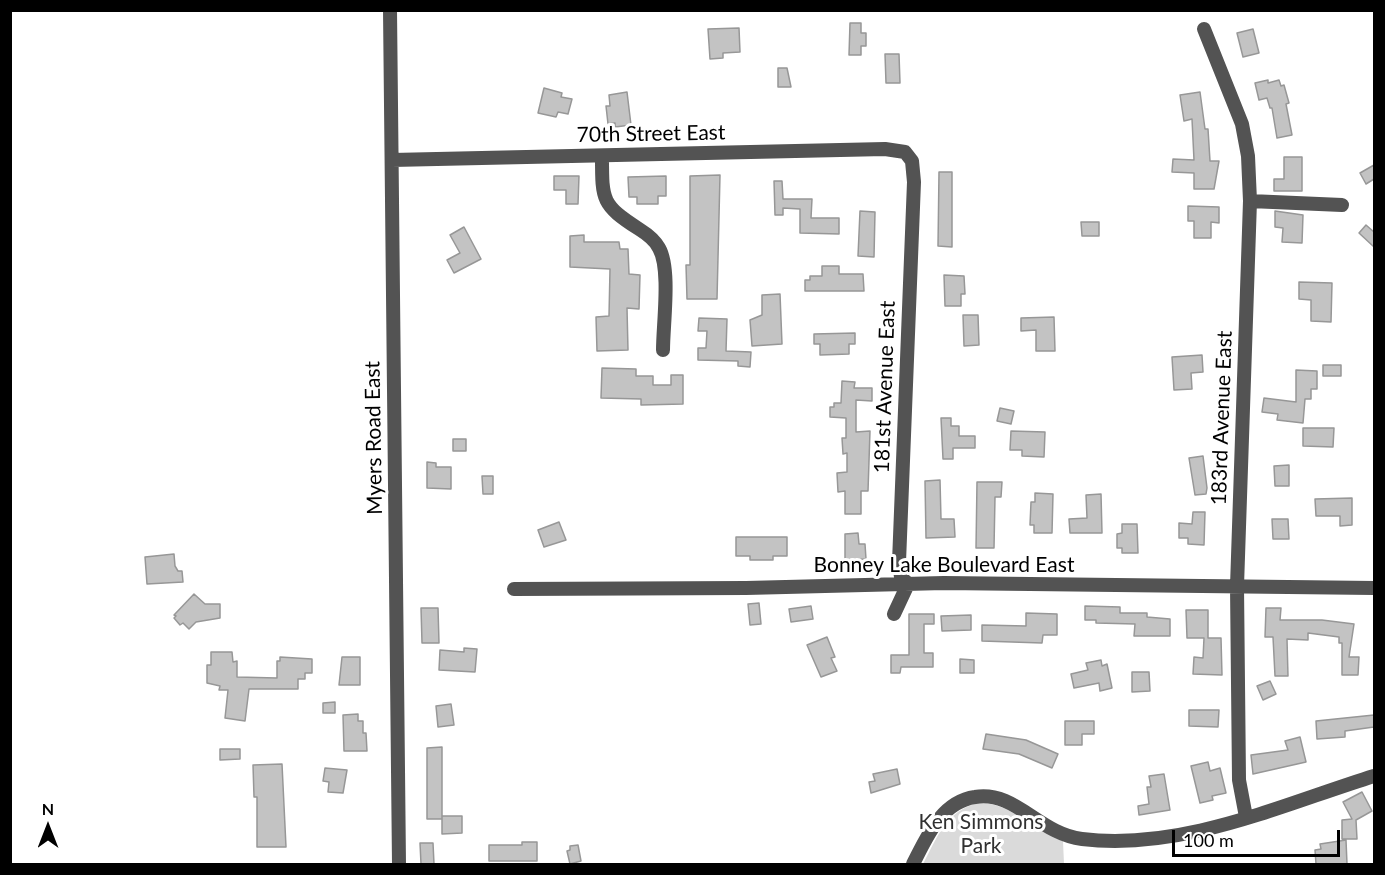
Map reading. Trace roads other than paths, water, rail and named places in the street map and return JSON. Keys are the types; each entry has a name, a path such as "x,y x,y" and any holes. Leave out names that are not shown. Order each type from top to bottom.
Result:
{"street":[{"name":"Myers Road East","path":"390,10 399,864"},
{"name":"183rd Avenue East","path":"1204,28 1242,124 1248,156 1250,201 1237,586 1239,780 1246,817"},
{"name":"70th Street East","path":"392,160 885,149 898,150 909,156"},
{"name":"181st Avenue East","path":"908,584 901,577 899,562 914,182 914,165 909,156"},
{"path":"602,157 603,189 609,208 618,217 649,236 662,254 663,350"},
{"path":"1250,201 1342,205"},
{"path":"894,614 908,584"},
{"name":"Bonney Lake Boulevard East","path":"514,589 746,588 908,584 1374,588"},
{"path":"913,864 940,816 958,803 972,797 999,798 1047,828 1084,840 1174,835 1210,828 1374,776"}],"park label":[{"name":"Ken Simmons Park","path":"981,834"}]}
